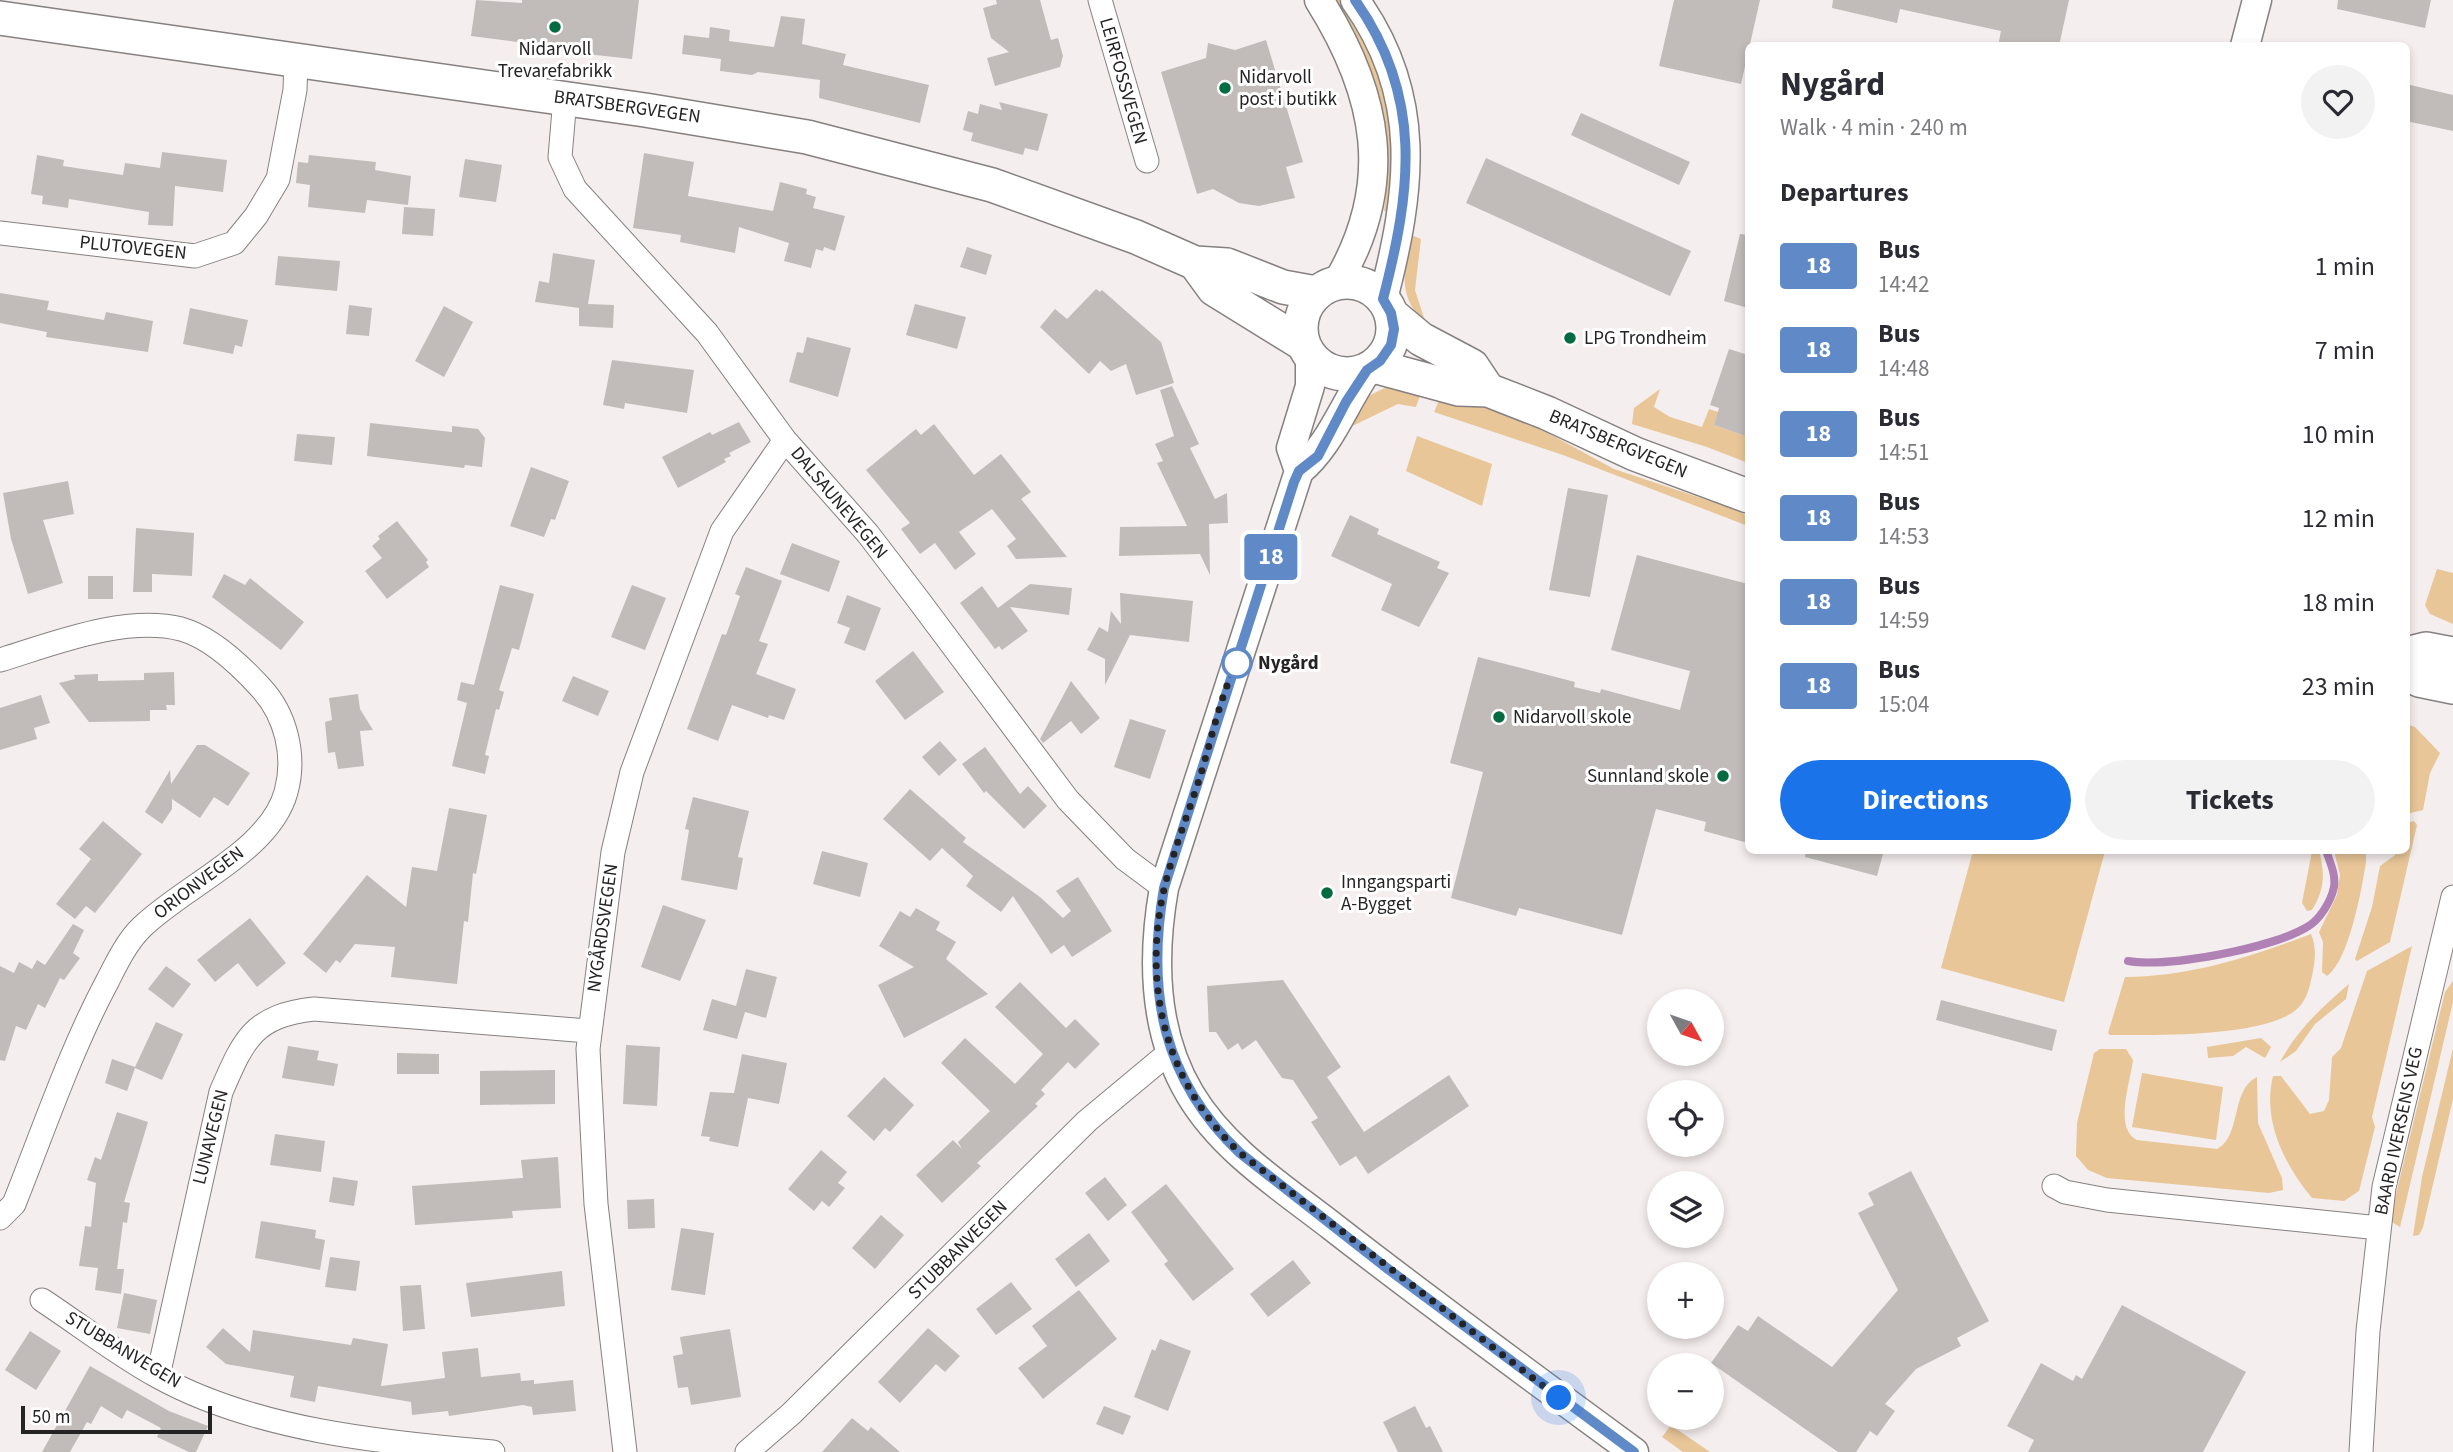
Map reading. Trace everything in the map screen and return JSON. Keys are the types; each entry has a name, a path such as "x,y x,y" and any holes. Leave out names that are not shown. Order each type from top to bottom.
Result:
{"main road":[{"name":"BRATSBERGVEGEN","path":"0,18 739,124 902,159 992,185 1091,220 1195,264 1227,265 1283,287 1326,288"},
{"name":"BRATSBERGVEGEN","path":"1195,264 1214,289 1306,351"},
{"path":"1387,306 1394,329 1391,345 1371,368 1352,375 1335,374 1306,351 1300,328 1303,312 1326,288 1362,284 1387,306 1421,339 1472,366 1488,390"},
{"name":"BRATSBERGVEGEN","path":"1371,368 1459,389 1488,390 1548,413 1635,454 1745,495"},
{"path":"2410,653 2426,649 2453,654"},
{"path":"2410,672 2419,680 2453,687"}],"street":[{"name":"LEIRFOSSVEGEN","path":"1100,0 1147,161"},
{"path":"1319,0 1342,38 1361,82 1375,160 1373,189 1364,228 1353,256 1326,288"},
{"path":"1354,0 1387,57 1398,87 1407,143 1401,226 1387,306"},
{"path":"2246,42 2257,0"},
{"name":"PLUTOVEGEN","path":"0,233 195,256 234,243 256,216 278,179 295,90 296,60"},
{"name":"DALSAUNEVEGEN","path":"565,98 560,157 569,180 598,217 707,333 785,440 868,534 1068,800 1125,859 1164,888"},
{"path":"1299,471 1291,448 1310,386 1306,351"},
{"path":"1371,368 1346,402 1318,456 1299,471 1164,888 1157,930 1156,958 1164,1027 1190,1095 1220,1134 1240,1153 1378,1262 1634,1452"},
{"name":"NYGÅRDSVEGEN","path":"625,1452 596,1204 588,1031 613,852 632,772 722,531 785,440"},
{"name":"ORIONVEGEN","path":"0,660 90,633 138,627 181,629 211,645 249,675 269,696 288,736 290,762 286,793 266,828 238,857 173,898 139,929 115,965 89,1015 14,1204 0,1219"},
{"name":"BAARD IVERSENS VEG","path":"2361,1452 2368,1331 2386,1177 2453,897"},
{"name":"LUNAVEGEN","path":"158,1376 221,1092 237,1055 253,1030 284,1013 314,1009 588,1031"},
{"name":"STUBBANVEGEN","path":"747,1452 791,1415 1087,1121 1171,1051"},
{"path":"2054,1186 2065,1192 2107,1200 2379,1228"},
{"name":"STUBBANVEGEN","path":"42,1300 158,1376 251,1414 421,1446 493,1452"}],"shaded area":[{"path":"1332,0 1346,0 1352,9 1392,106 1394,213 1384,211 1387,153 1380,100 1362,50"},
{"path":"1409,234 1421,239 1415,290 1425,321 1416,312 1406,292 1405,270"},
{"path":"1389,386 1421,393 1416,407 1398,404 1346,429 1368,396"},
{"path":"1660,389 1654,407 1670,417 1702,427 1709,409 1718,412 1714,425 1745,436 1745,462 1632,424 1634,408"},
{"path":"1442,393 1522,419 1614,469 1740,511 1745,515 1745,525 1563,455 1434,412"},
{"path":"1417,436 1492,464 1482,506 1406,471"},
{"path":"2437,569 2453,573 2453,624 2430,614 2425,605"},
{"path":"2410,725 2415,727 2440,753 2430,773 2423,810 2410,813"},
{"path":"2414,821 2417,825 2390,942 2357,961 2355,959 2372,907 2380,866 2395,854 2410,854 2410,822"},
{"path":"1972,854 2104,854 2064,1002 1941,968"},
{"path":"2311,854 2320,854 2323,881 2319,895 2312,910 2307,911 2302,903"},
{"path":"2335,854 2366,854 2358,906 2348,940 2335,968 2327,976 2322,972 2323,942 2319,932 2337,895 2340,875"},
{"path":"2311,934 2315,955 2309,988 2300,1006 2286,1016 2265,1024 2211,1032 2154,1035 2108,1033 2125,977 2173,974 2220,964"},
{"path":"2412,946 2372,1117 2375,1127 2359,1191 2344,1201 2312,1198 2284,1156 2278,1141 2271,1109 2273,1076 2281,1076 2310,1114 2324,1111 2329,1100 2332,1057 2341,1048 2367,971"},
{"path":"2453,981 2453,1002 2400,1227 2390,1221 2445,992"},
{"path":"2349,984 2346,999 2315,1024 2296,1051 2280,1062 2311,1020"},
{"path":"2261,1038 2271,1047 2265,1058 2246,1047 2233,1056 2208,1058 2207,1047"},
{"path":"2453,1048 2453,1099 2423,1227 2419,1235 2413,1236 2422,1177"},
{"path":"2100,1049 2126,1049 2133,1060 2125,1115 2126,1126 2137,1140 2217,1149 2225,1143 2230,1134 2243,1092 2257,1077 2258,1123 2282,1178 2283,1190 2269,1193 2107,1178 2088,1170 2076,1156 2077,1123 2094,1053"},
{"path":"2142,1073 2223,1087 2216,1140 2132,1127"},
{"path":"1667,1430 1678,1430 1710,1452 1683,1452 1662,1437"}],"building":[{"name":"Nidarvoll Trevarefabrikk","path":"476,0 522,3 522,0 639,0 632,59 531,48 532,44 471,36"},
{"path":"996,0 1040,0 1051,40 1058,38 1063,56 1060,67 995,86 987,58 1009,52 991,38 983,8 997,4"},
{"path":"1674,0 1760,0 1750,42 1745,42 1745,66 1741,84 1659,66"},
{"path":"1833,0 2069,0 2060,42 1999,42 2001,31 1900,9 1897,23 1832,8"},
{"path":"2338,0 2431,0 2425,28 2337,9"},
{"path":"781,16 805,19 802,44 846,54 843,65 929,85 920,123 819,98 820,80 758,72 752,75 720,71 721,59 682,54 684,35 709,38 710,27 730,30 729,41 774,47"},
{"path":"1266,40 1303,162 1286,167 1295,198 1259,206 1239,203 1213,189 1197,194 1161,72 1206,58 1208,43 1235,50"},
{"path":"2410,85 2453,95 2453,131 2410,122"},
{"path":"999,102 1048,114 1038,151 1025,148 1023,155 971,141 973,133 963,130 968,111 978,114 980,104 1002,110"},
{"path":"1581,113 1690,162 1679,185 1571,135"},
{"path":"162,152 227,160 223,192 175,186 173,226 148,225 149,212 69,199 68,208 42,204 43,196 31,194 37,155 64,160 63,166 123,175 125,163 160,168"},
{"path":"644,153 694,162 688,196 773,211 780,182 807,189 806,194 816,197 813,208 845,216 835,251 824,247 823,251 816,249 811,268 784,261 789,243 739,227 735,253 680,242 681,235 633,228"},
{"path":"309,155 376,162 375,170 411,176 408,205 367,200 365,213 308,207 310,185 296,183 298,162 308,163"},
{"path":"1486,158 1691,251 1670,296 1466,203"},
{"path":"465,159 502,165 496,202 459,197"},
{"path":"404,207 435,209 433,236 402,234"},
{"path":"1740,234 1745,235 1745,307 1724,301"},
{"path":"967,247 992,255 986,275 960,267"},
{"path":"553,253 595,260 588,304 614,305 613,328 579,326 579,308 535,302 539,281 549,283"},
{"path":"278,256 340,261 337,291 275,285"},
{"path":"1096,289 1100,292 1102,290 1161,342 1174,383 1136,395 1126,364 1111,371 1100,361 1089,374 1040,327 1055,309 1067,319"},
{"path":"0,293 49,301 47,310 104,320 106,312 153,321 148,352 46,337 47,332 0,323"},
{"path":"915,304 966,317 957,349 906,335"},
{"path":"349,305 372,308 369,336 346,334"},
{"path":"444,306 473,322 444,377 415,361"},
{"path":"190,308 248,320 242,347 235,345 233,354 183,344"},
{"path":"807,337 851,348 838,397 789,382 797,352 803,353"},
{"path":"1729,349 1745,354 1745,436 1714,425 1719,408 1710,405"},
{"path":"612,360 694,370 687,413 625,403 624,409 603,405"},
{"path":"1172,386 1199,444 1190,448 1215,499 1227,493 1228,523 1209,524 1210,575 1200,554 1119,556 1120,527 1187,526 1157,463 1163,461 1155,444 1174,436 1160,390"},
{"path":"739,422 751,442 729,453 731,456 724,459 726,462 678,488 662,457 710,432 712,435"},
{"path":"370,423 452,432 452,426 478,429 485,438 482,467 465,465 464,468 367,456"},
{"path":"934,424 974,475 1001,454 1031,492 1021,499 1067,557 1016,559 1007,546 1016,539 992,509 959,532 976,554 955,570 935,543 920,554 901,529 910,523 866,470 916,429 921,435"},
{"path":"297,434 335,437 332,465 294,461"},
{"path":"531,467 569,481 555,520 551,519 544,537 510,526"},
{"path":"68,481 74,514 43,520 63,583 28,594 11,539 3,493"},
{"path":"1568,488 1608,495 1590,597 1549,590"},
{"path":"1350,515 1379,529 1377,534 1440,562 1437,568 1449,573 1419,627 1381,610 1392,584 1331,556"},
{"path":"397,521 428,560 426,562 429,567 387,599 365,571 382,558 372,546 380,539 378,536"},
{"path":"136,528 194,533 192,576 152,574 152,592 133,592"},
{"path":"792,543 840,561 829,592 780,574"},
{"path":"1637,555 1745,583 1745,842 1704,831 1706,822 1656,809 1622,935 1519,908 1516,916 1451,898 1483,772 1450,763 1478,657 1575,682 1574,687 1600,693 1601,689 1680,710 1690,671 1611,650"},
{"path":"746,567 782,581 759,641 768,644 756,674 796,689 784,720 769,715 768,718 732,705 718,741 687,729 722,634 726,635 740,596 735,594"},
{"path":"224,574 245,585 250,578 304,622 281,650 212,597"},
{"path":"88,576 113,576 113,599 88,599"},
{"path":"1030,584 1072,588 1069,615 1010,607 1028,631 1002,650 999,646 995,649 960,603 982,586 998,608"},
{"path":"500,585 534,594 519,650 512,648 499,690 504,692 499,710 496,709 485,755 489,756 485,774 452,766 467,703 457,700 461,682 474,685"},
{"path":"632,585 666,598 645,650 611,637"},
{"path":"1120,593 1193,601 1189,642 1130,635 1105,685 1105,659 1087,650 1099,627 1108,632 1111,611 1121,624"},
{"path":"847,595 881,608 865,651 844,643 850,628 837,623"},
{"path":"913,651 944,692 905,720 875,681"},
{"path":"174,672 175,705 166,705 167,710 150,710 150,721 89,722 59,683 75,679 74,675 98,674 98,681 144,680 144,673"},
{"path":"573,676 609,691 598,716 562,701"},
{"path":"1071,681 1100,718 1081,734 1071,721 1043,743 1040,739"},
{"path":"358,694 360,709 373,730 360,731 364,766 338,769 335,752 328,753 325,722 332,720 329,698"},
{"path":"41,695 50,723 34,728 37,739 0,750 0,708"},
{"path":"1130,719 1166,730 1150,779 1114,767"},
{"path":"940,741 957,760 939,776 922,757"},
{"path":"197,745 205,745 250,773 228,806 214,797 200,818 172,799 172,809 162,824 145,812 170,770 171,784"},
{"path":"985,747 1020,794 1028,786 1047,806 1024,829 986,791 984,793 962,764"},
{"path":"910,789 966,838 963,842 1040,897 1063,918 1071,911 1056,891 1078,877 1112,931 1072,957 1064,945 1051,954 1013,896 1001,912 966,886 973,876 942,848 930,861 883,819"},
{"path":"693,797 749,811 738,857 743,858 737,890 681,880 689,830 685,829"},
{"path":"449,808 487,815 476,874 473,873 468,922 464,921 457,984 391,977 395,947 355,944 340,963 336,960 326,973 303,954 367,875 406,907 412,867 437,871"},
{"path":"103,821 142,854 95,913 86,906 75,919 56,904 91,859 79,849"},
{"path":"822,851 868,863 860,897 813,884"},
{"path":"1805,854 1883,854 1877,876 1805,857"},
{"path":"663,905 706,920 680,981 641,967"},
{"path":"916,908 940,922 936,930 956,942 946,959 988,994 904,1038 878,985 914,967 879,946 900,911 910,917"},
{"path":"250,918 286,963 257,987 238,963 215,982 197,960"},
{"path":"73,924 84,930 73,953 80,958 64,980 60,978 45,1008 38,1004 26,1030 16,1026 5,1061 0,1060 0,966 14,973 19,962 32,969 37,960 45,965"},
{"path":"166,966 191,984 173,1008 148,989"},
{"path":"746,969 777,977 766,1018 745,1012 737,1039 703,1030 712,999 736,1006"},
{"path":"1283,980 1341,1067 1327,1077 1364,1132 1449,1075 1469,1106 1368,1174 1356,1156 1340,1166 1311,1122 1318,1118 1293,1080 1282,1078 1256,1040 1242,1050 1238,1043 1228,1050 1216,1032 1209,1032 1207,986"},
{"path":"1020,982 1066,1028 1075,1019 1100,1044 1075,1069 1068,1062 1041,1090 1045,1094 1035,1104 1038,1106 977,1163 981,1166 942,1203 916,1175 953,1140 962,1149 958,1142 990,1111 941,1063 965,1038 1015,1084 1043,1054 995,1007"},
{"path":"1941,1000 2057,1030 2052,1051 1936,1020"},
{"path":"156,1022 183,1034 162,1080 135,1068 127,1091 105,1083 112,1059 135,1067"},
{"path":"626,1045 660,1047 657,1106 623,1104"},
{"path":"288,1046 319,1051 317,1060 338,1064 334,1086 282,1078"},
{"path":"397,1053 439,1054 439,1074 397,1074"},
{"path":"742,1054 787,1063 779,1104 748,1098 738,1147 709,1141 710,1137 701,1136 710,1092 734,1093"},
{"path":"555,1070 555,1104 480,1105 480,1071"},
{"path":"884,1077 914,1105 890,1132 885,1128 874,1141 847,1116"},
{"path":"117,1112 148,1122 124,1202 130,1203 127,1223 123,1222 117,1269 124,1269 121,1294 95,1290 98,1268 79,1266 85,1226 91,1227 96,1183 87,1180 95,1157 101,1160"},
{"path":"275,1134 325,1141 321,1172 270,1165"},
{"path":"821,1150 847,1172 838,1183 845,1188 829,1207 822,1201 814,1211 788,1189"},
{"path":"558,1157 561,1208 512,1211 513,1218 415,1225 412,1186 523,1178 521,1160"},
{"path":"1911,1171 1989,1321 1957,1338 1961,1346 1916,1369 1885,1404 1895,1411 1877,1436 1870,1431 1856,1452 1838,1452 1724,1372 1724,1353 1718,1353 1738,1325 1748,1331 1758,1316 1832,1367 1898,1290 1858,1213 1874,1205 1868,1193"},
{"path":"333,1177 358,1181 354,1206 329,1202"},
{"path":"1105,1177 1127,1205 1108,1221 1085,1193"},
{"path":"1166,1184 1234,1269 1193,1301 1164,1264 1168,1261 1131,1212"},
{"path":"654,1199 655,1228 628,1229 627,1200"},
{"path":"881,1215 904,1235 875,1269 852,1248"},
{"path":"261,1221 316,1230 315,1238 325,1240 320,1270 255,1258"},
{"path":"681,1228 714,1233 705,1295 671,1290"},
{"path":"1089,1233 1110,1261 1076,1287 1055,1259"},
{"path":"330,1257 360,1261 356,1291 325,1287"},
{"path":"1293,1260 1311,1283 1268,1317 1250,1294"},
{"path":"562,1271 565,1306 471,1317 466,1283"},
{"path":"1011,1282 1032,1309 996,1335 976,1309"},
{"path":"421,1285 425,1329 403,1331 400,1286"},
{"path":"1079,1290 1117,1339 1043,1399 1018,1368 1047,1346 1032,1326"},
{"path":"124,1293 157,1300 150,1334 117,1328"},
{"path":"2122,1305 2246,1372 2203,1452 2028,1452 2034,1440 2007,1426 2041,1363 2073,1381 2076,1375 2082,1379"},
{"path":"223,1328 250,1352 253,1330 351,1345 353,1338 388,1344 381,1386 445,1378 442,1352 478,1348 481,1377 520,1373 521,1381 534,1380 534,1384 573,1380 576,1411 533,1415 532,1407 523,1405 449,1416 448,1411 412,1415 411,1402 318,1386 315,1402 290,1397 294,1376 226,1364 206,1347"},
{"path":"928,1328 960,1356 945,1372 936,1364 900,1403 878,1382"},
{"path":"730,1329 741,1397 691,1405 688,1387 678,1388 673,1356 683,1354 680,1337"},
{"path":"30,1331 61,1351 36,1390 5,1370"},
{"path":"1160,1339 1191,1351 1168,1411 1134,1397 1152,1349 1155,1351"},
{"path":"90,1366 169,1411 208,1426 196,1452 189,1452 157,1437 161,1428 127,1410 122,1419 101,1406 91,1424 87,1422 70,1452 42,1452"},
{"path":"1104,1406 1131,1416 1123,1435 1096,1424"},
{"path":"1415,1406 1426,1428 1430,1426 1443,1452 1398,1452 1383,1422"},
{"path":"852,1418 868,1431 871,1427 900,1452 822,1452"}],"waterway":[{"path":"2128,961 2168,962 2246,949 2307,927 2324,910 2334,887 2327,854"}],"bus line":[{"name":"18","path":"1355,0 1387,57 1398,87 1407,143 1407,175 1401,226 1383,299 1391,313 1394,329 1391,345 1380,361 1367,370 1346,402 1318,456 1299,471 1294,482 1164,888 1157,930 1156,958 1164,1027 1190,1095 1220,1134 1240,1153 1388,1269 1634,1452"}],"place":[{"name":"Nidarvoll Trevarefabrikk","path":"555,27"},
{"name":"Nidarvoll post i butikk","path":"1225,88"},
{"name":"LPG Trondheim","path":"1570,338"},
{"name":"Nygård","path":"1237,663"},
{"name":"Nidarvoll skole","path":"1499,717"},
{"name":"Sunnland skole","path":"1723,776"},
{"name":"Inngangsparti A-Bygget","path":"1327,893"}],"route":[{"path":"1237,663 1164,888 1157,930 1157,974 1164,1027 1180,1074 1204,1115 1240,1153 1368,1254 1559,1398"}]}
